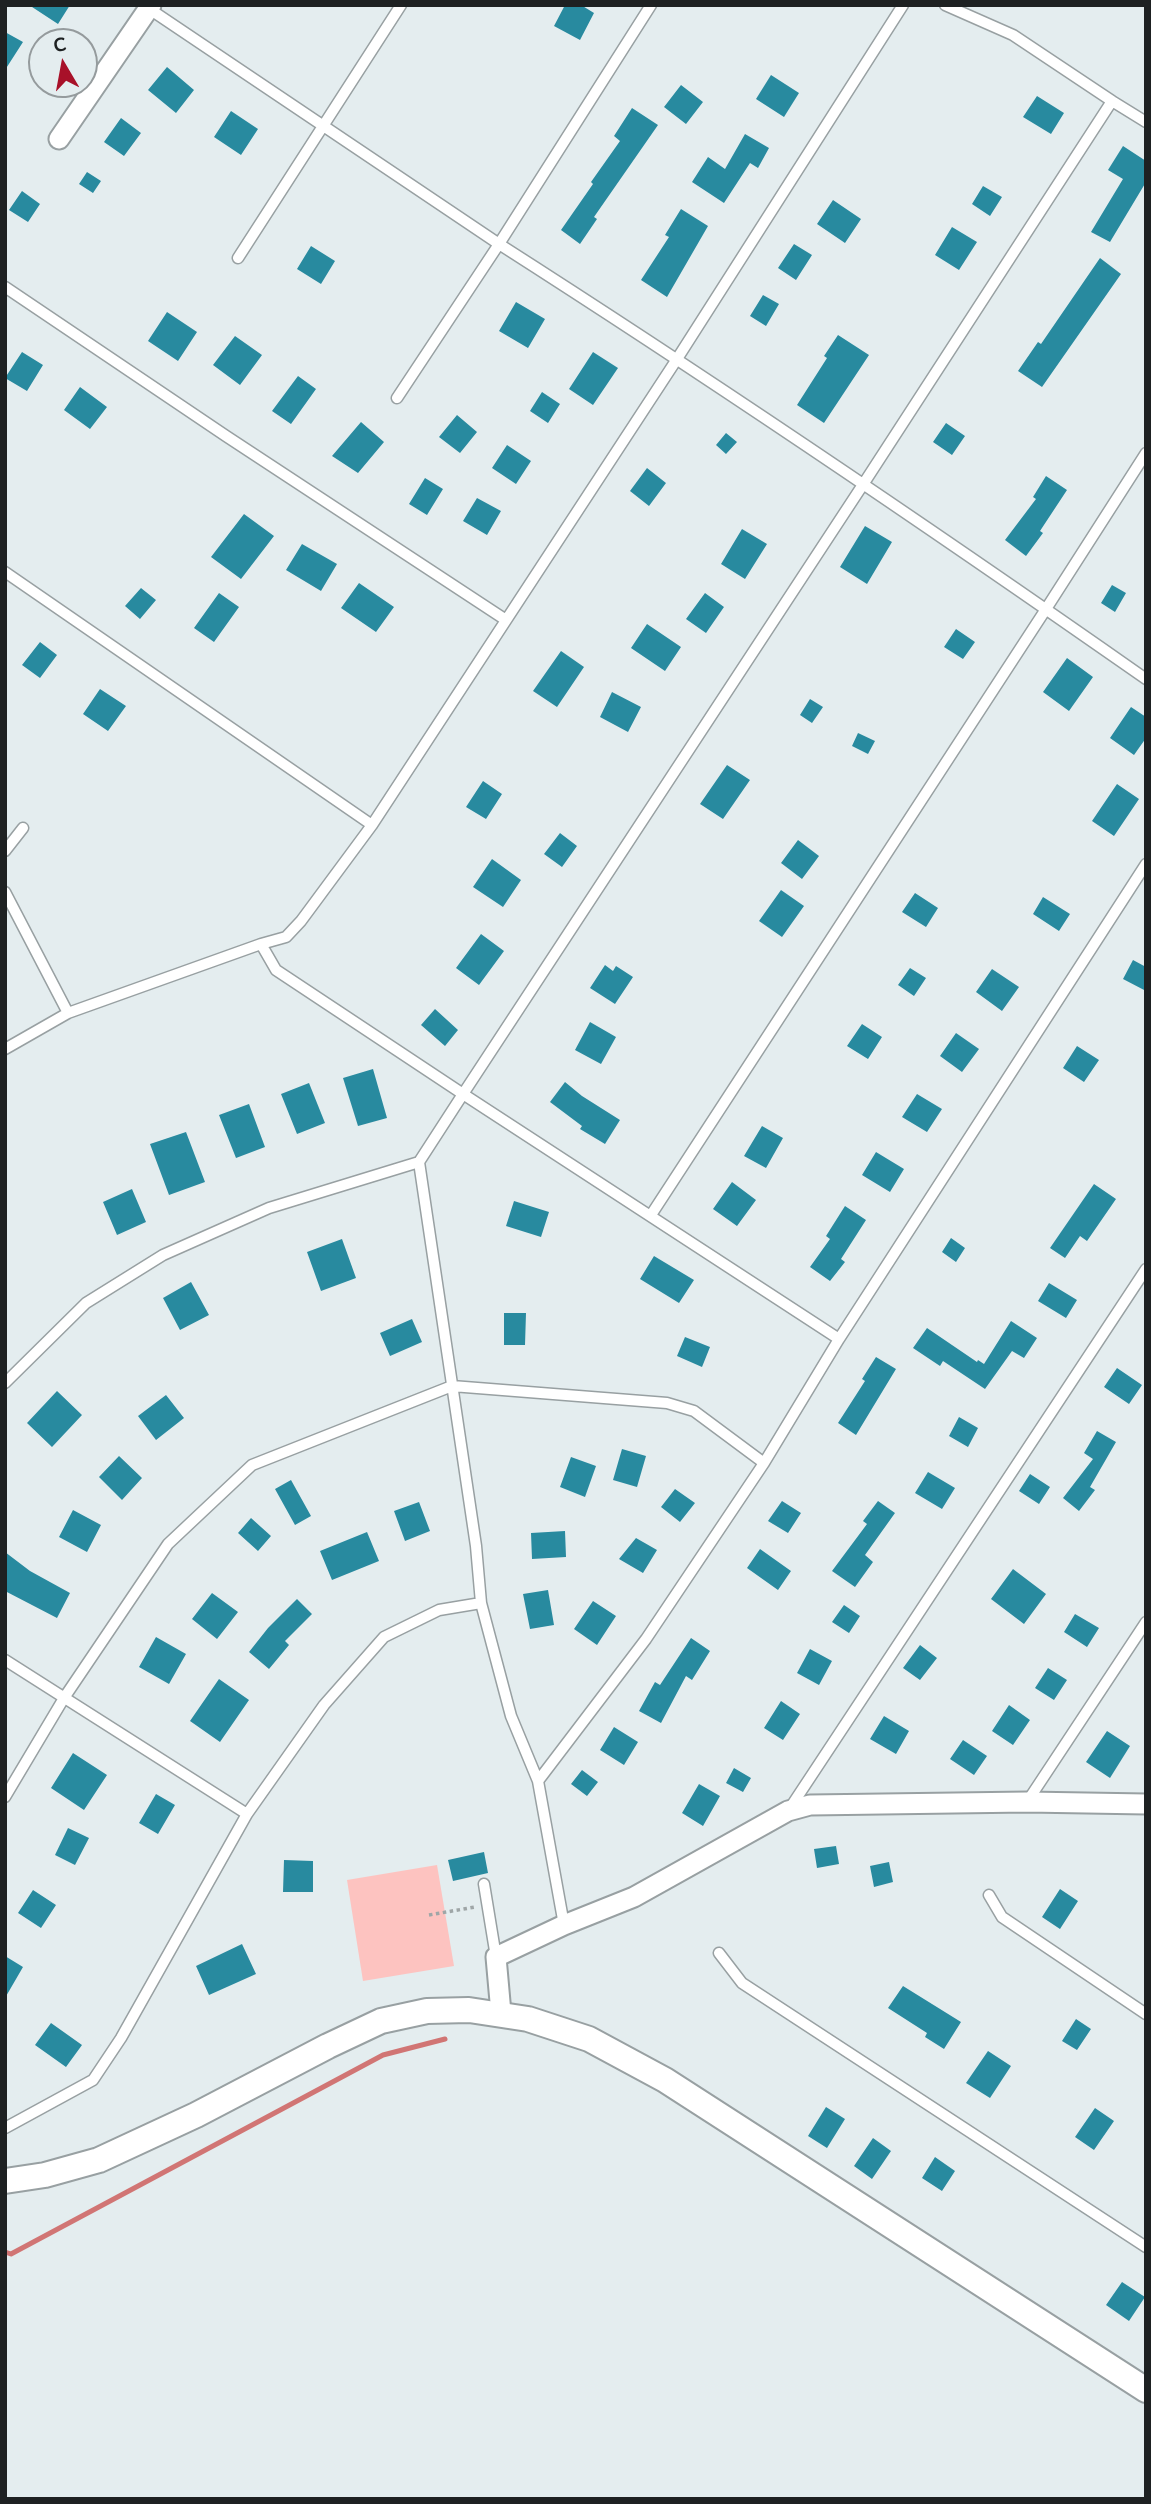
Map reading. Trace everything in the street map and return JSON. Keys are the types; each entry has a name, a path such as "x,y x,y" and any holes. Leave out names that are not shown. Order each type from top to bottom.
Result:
{"street":[{"path":"59,139 148,6"},
{"path":"501,2013 496,1957 564,1925 634,1897 788,1811 810,1805 1027,1802 1146,1804"},
{"path":"5,2181 45,2175 99,2160 196,2115 381,2021 427,2011 469,2010 501,2013 589,2039 665,2080 1146,2390"}],"lane":[{"path":"238,258 401,5"},
{"path":"397,398 651,5"},
{"path":"5,1049 68,1013 286,937 294,929 372,825 677,359 903,5"},
{"path":"945,5 1013,35 1146,122"},
{"path":"148,6 323,128 864,483 1146,679"},
{"path":"5,1383 86,1303 163,1255 269,1208 419,1162 1112,101"},
{"path":"5,288 506,620"},
{"path":"651,1215 1146,453"},
{"path":"5,572 372,825"},
{"path":"5,851 23,828"},
{"path":"538,1781 646,1639 764,1463 839,1339 1146,864"},
{"path":"5,892 68,1013"},
{"path":"261,944 276,970 839,1339"},
{"path":"419,1162 476,1546 481,1603 511,1716 538,1781 564,1925"},
{"path":"788,1811 1146,1269"},
{"path":"5,1797 64,1698 168,1545 252,1465 452,1386 667,1403 694,1411 764,1463"},
{"path":"5,2128 93,2080 121,2038 247,1814 324,1705 384,1637 439,1610 481,1603"},
{"path":"1027,1802 1146,1622"},
{"path":"5,1660 247,1814"},
{"path":"484,1884 496,1957"},
{"path":"989,1895 1002,1917 1146,2014"},
{"path":"719,1953 742,1983 1146,2247"}],"path":[{"path":"429,1915 487,1905"}],"shaded area":[{"path":"437,1865 454,1966 363,1981 347,1880"}],"building":[{"path":"29,5 70,5 58,24"},
{"path":"565,5 581,5 594,13 580,40 554,26"},
{"path":"5,32 23,42 5,70"},
{"path":"167,67 194,90 176,113 148,90"},
{"path":"771,75 799,93 784,117 756,99"},
{"path":"681,85 703,102 686,124 664,107"},
{"path":"1037,96 1064,113 1051,134 1023,117"},
{"path":"632,108 658,125 594,217 597,219 580,244 561,230 620,141 614,136"},
{"path":"231,111 258,129 241,155 214,137"},
{"path":"121,118 141,133 124,156 104,142"},
{"path":"745,134 769,148 758,168 750,163 724,203 692,182 708,157 725,169"},
{"path":"1123,146 1146,161 1146,182 1110,242 1091,232 1123,179 1108,170"},
{"path":"87,172 101,181 93,193 79,184"},
{"path":"983,186 1002,197 990,216 972,204"},
{"path":"22,191 40,204 28,222 9,210"},
{"path":"833,200 861,219 845,243 817,224"},
{"path":"681,209 708,226 667,297 641,280 669,237 665,235"},
{"path":"952,227 977,242 959,270 935,255"},
{"path":"794,244 812,255 796,280 778,268"},
{"path":"311,246 335,261 321,284 297,269"},
{"path":"1100,258 1121,274 1042,387 1018,371 1038,342 1041,344"},
{"path":"763,295 779,304 766,326 750,316"},
{"path":"516,302 545,319 528,348 499,331"},
{"path":"167,312 197,332 178,361 148,341"},
{"path":"838,335 869,355 824,423 797,405 827,358 824,356"},
{"path":"235,336 262,355 240,385 213,365"},
{"path":"22,352 43,365 27,391 5,378"},
{"path":"593,352 618,368 593,405 569,389"},
{"path":"298,376 316,389 291,424 272,411"},
{"path":"80,387 107,407 90,429 64,410"},
{"path":"542,392 560,404 548,423 530,411"},
{"path":"457,415 477,432 460,453 439,437"},
{"path":"361,422 384,442 358,473 332,456"},
{"path":"946,423 965,436 952,455 933,442"},
{"path":"726,433 737,442 726,454 716,445"},
{"path":"507,445 531,461 516,484 492,468"},
{"path":"647,468 666,483 649,506 630,491"},
{"path":"1046,476 1067,490 1040,531 1043,533 1026,556 1005,540 1036,499 1033,497"},
{"path":"425,478 443,489 427,515 409,504"},
{"path":"477,498 501,511 487,535 463,521"},
{"path":"244,514 274,536 241,579 211,557"},
{"path":"865,526 892,542 867,584 840,567"},
{"path":"742,529 767,544 745,579 721,564"},
{"path":"302,544 337,564 321,591 286,570"},
{"path":"359,583 394,607 376,632 341,608"},
{"path":"1112,585 1126,593 1115,612 1101,603"},
{"path":"141,588 156,600 140,619 125,606"},
{"path":"219,593 239,607 214,642 194,628"},
{"path":"705,593 724,607 706,633 686,619"},
{"path":"647,624 681,647 665,671 631,648"},
{"path":"956,629 975,642 963,659 944,647"},
{"path":"40,642 57,655 40,678 22,665"},
{"path":"561,651 584,667 557,707 533,691"},
{"path":"1067,658 1093,677 1069,711 1043,692"},
{"path":"100,689 126,706 108,731 83,714"},
{"path":"612,692 641,707 628,732 600,717"},
{"path":"810,699 823,707 812,723 800,715"},
{"path":"1131,707 1146,717 1146,738 1134,755 1110,738"},
{"path":"858,733 875,741 868,754 852,746"},
{"path":"727,765 750,780 723,819 700,804"},
{"path":"483,781 502,794 486,819 466,807"},
{"path":"1117,784 1139,799 1114,836 1092,821"},
{"path":"560,833 577,846 562,867 544,854"},
{"path":"798,840 819,856 802,879 781,863"},
{"path":"492,859 521,880 503,907 473,887"},
{"path":"781,890 804,906 782,937 759,921"},
{"path":"915,893 938,908 926,927 902,912"},
{"path":"1043,897 1070,914 1059,931 1033,914"},
{"path":"481,934 504,951 479,985 456,968"},
{"path":"1133,960 1146,967 1146,991 1123,979"},
{"path":"605,965 613,971 616,966 633,977 615,1004 590,988"},
{"path":"910,968 926,978 914,996 898,985"},
{"path":"992,969 1019,987 1002,1011 976,992"},
{"path":"435,1009 458,1030 445,1046 421,1025"},
{"path":"590,1022 616,1037 601,1064 575,1050"},
{"path":"862,1024 882,1037 868,1059 847,1046"},
{"path":"956,1033 979,1049 962,1072 940,1056"},
{"path":"1077,1046 1099,1060 1084,1082 1063,1068"},
{"path":"373,1069 387,1118 358,1126 343,1078"},
{"path":"565,1082 620,1120 605,1144 580,1129 582,1126 550,1102"},
{"path":"309,1083 325,1123 297,1134 281,1094"},
{"path":"917,1094 942,1109 927,1132 902,1117"},
{"path":"249,1104 265,1147 236,1158 219,1115"},
{"path":"762,1126 783,1138 766,1168 744,1156"},
{"path":"186,1132 205,1182 169,1195 150,1144"},
{"path":"876,1152 904,1169 890,1192 862,1175"},
{"path":"732,1182 756,1200 737,1226 713,1209"},
{"path":"1094,1184 1116,1199 1087,1241 1080,1236 1065,1258 1050,1248"},
{"path":"132,1189 146,1222 117,1235 103,1202"},
{"path":"514,1201 549,1212 541,1237 506,1226"},
{"path":"845,1206 866,1220 841,1259 845,1262 830,1281 810,1267 830,1239 826,1236"},
{"path":"951,1238 965,1248 956,1262 942,1252"},
{"path":"342,1239 356,1278 321,1291 307,1252"},
{"path":"654,1256 694,1280 679,1303 640,1279"},
{"path":"191,1282 209,1315 180,1330 163,1298"},
{"path":"1049,1283 1077,1300 1066,1318 1038,1301"},
{"path":"504,1313 526,1313 525,1345 504,1345"},
{"path":"412,1319 422,1342 390,1356 380,1333"},
{"path":"1011,1321 1037,1338 1024,1358 1012,1351 985,1389 943,1361 940,1366 913,1348 927,1328 984,1364"},
{"path":"685,1337 710,1347 702,1367 677,1356"},
{"path":"876,1357 896,1369 856,1435 838,1423 865,1381 862,1379"},
{"path":"1117,1368 1142,1385 1129,1404 1104,1387"},
{"path":"57,1391 82,1415 52,1447 27,1423"},
{"path":"166,1395 184,1418 156,1440 138,1416"},
{"path":"959,1417 978,1428 968,1447 949,1436"},
{"path":"1097,1431 1116,1442 1090,1487 1095,1490 1079,1511 1063,1498 1093,1459 1084,1453"},
{"path":"622,1449 646,1456 637,1487 613,1480"},
{"path":"119,1456 142,1478 122,1500 99,1477"},
{"path":"571,1457 596,1466 585,1497 560,1487"},
{"path":"928,1472 955,1488 942,1509 915,1493"},
{"path":"1030,1474 1050,1487 1039,1504 1019,1491"},
{"path":"291,1480 311,1516 295,1525 275,1489"},
{"path":"675,1489 695,1503 680,1522 661,1507"},
{"path":"782,1501 801,1513 788,1533 768,1521"},
{"path":"878,1501 895,1513 865,1555 873,1562 855,1587 832,1571 867,1524 863,1521"},
{"path":"419,1502 430,1531 405,1541 394,1511"},
{"path":"73,1510 101,1525 87,1552 59,1537"},
{"path":"251,1518 271,1536 258,1551 238,1533"},
{"path":"565,1531 566,1557 532,1559 531,1533"},
{"path":"367,1532 379,1561 332,1580 320,1551"},
{"path":"636,1538 657,1550 643,1573 619,1559"},
{"path":"760,1549 791,1571 778,1590 747,1568"},
{"path":"5,1552 30,1571 70,1593 57,1618 5,1591"},
{"path":"1013,1569 1046,1594 1024,1624 991,1599"},
{"path":"548,1590 554,1625 530,1629 523,1594"},
{"path":"212,1593 238,1612 217,1639 192,1619"},
{"path":"297,1599 312,1614 285,1641 289,1645 269,1669 249,1652"},
{"path":"593,1601 616,1616 597,1645 574,1629"},
{"path":"844,1605 860,1616 849,1633 832,1622"},
{"path":"1075,1614 1099,1628 1087,1647 1064,1632"},
{"path":"156,1637 186,1654 169,1684 139,1667"},
{"path":"691,1638 710,1651 692,1680 686,1676 661,1723 639,1711 655,1682 660,1685"},
{"path":"920,1645 937,1658 920,1680 903,1668"},
{"path":"810,1649 832,1661 819,1685 797,1673"},
{"path":"1048,1668 1067,1680 1054,1700 1035,1688"},
{"path":"219,1679 249,1700 220,1742 190,1721"},
{"path":"781,1701 800,1714 783,1740 764,1728"},
{"path":"1009,1705 1030,1720 1013,1745 992,1731"},
{"path":"884,1716 909,1731 896,1754 870,1739"},
{"path":"614,1727 638,1742 624,1765 600,1750"},
{"path":"1107,1731 1130,1746 1110,1778 1086,1762"},
{"path":"963,1740 987,1756 974,1775 950,1759"},
{"path":"73,1753 107,1775 84,1810 51,1788"},
{"path":"734,1768 751,1778 743,1792 726,1783"},
{"path":"582,1770 598,1782 587,1796 571,1784"},
{"path":"699,1784 720,1796 703,1826 682,1813"},
{"path":"156,1794 175,1805 158,1834 139,1823"},
{"path":"68,1828 89,1838 75,1865 55,1855"},
{"path":"836,1846 839,1864 817,1868 814,1849"},
{"path":"484,1852 488,1873 453,1881 448,1860"},
{"path":"284,1860 313,1861 313,1892 283,1892"},
{"path":"889,1862 893,1882 874,1887 870,1866"},
{"path":"1060,1889 1078,1901 1060,1929 1042,1917"},
{"path":"33,1890 56,1905 41,1928 18,1913"},
{"path":"242,1944 256,1974 209,1995 196,1966"},
{"path":"5,1956 23,1967 5,1998"},
{"path":"903,1986 961,2022 944,2049 925,2037 927,2033 888,2008"},
{"path":"1076,2019 1091,2029 1077,2050 1062,2041"},
{"path":"51,2023 82,2045 66,2067 35,2045"},
{"path":"988,2051 1011,2066 990,2098 966,2083"},
{"path":"826,2107 845,2119 827,2148 808,2136"},
{"path":"1095,2108 1114,2121 1094,2150 1075,2137"},
{"path":"873,2138 891,2151 872,2179 854,2166"},
{"path":"935,2157 955,2171 942,2191 922,2178"},
{"path":"1122,2282 1145,2297 1129,2321 1106,2305"}],"waterway":[{"path":"5,2252 11,2254 383,2055 445,2039"}]}
